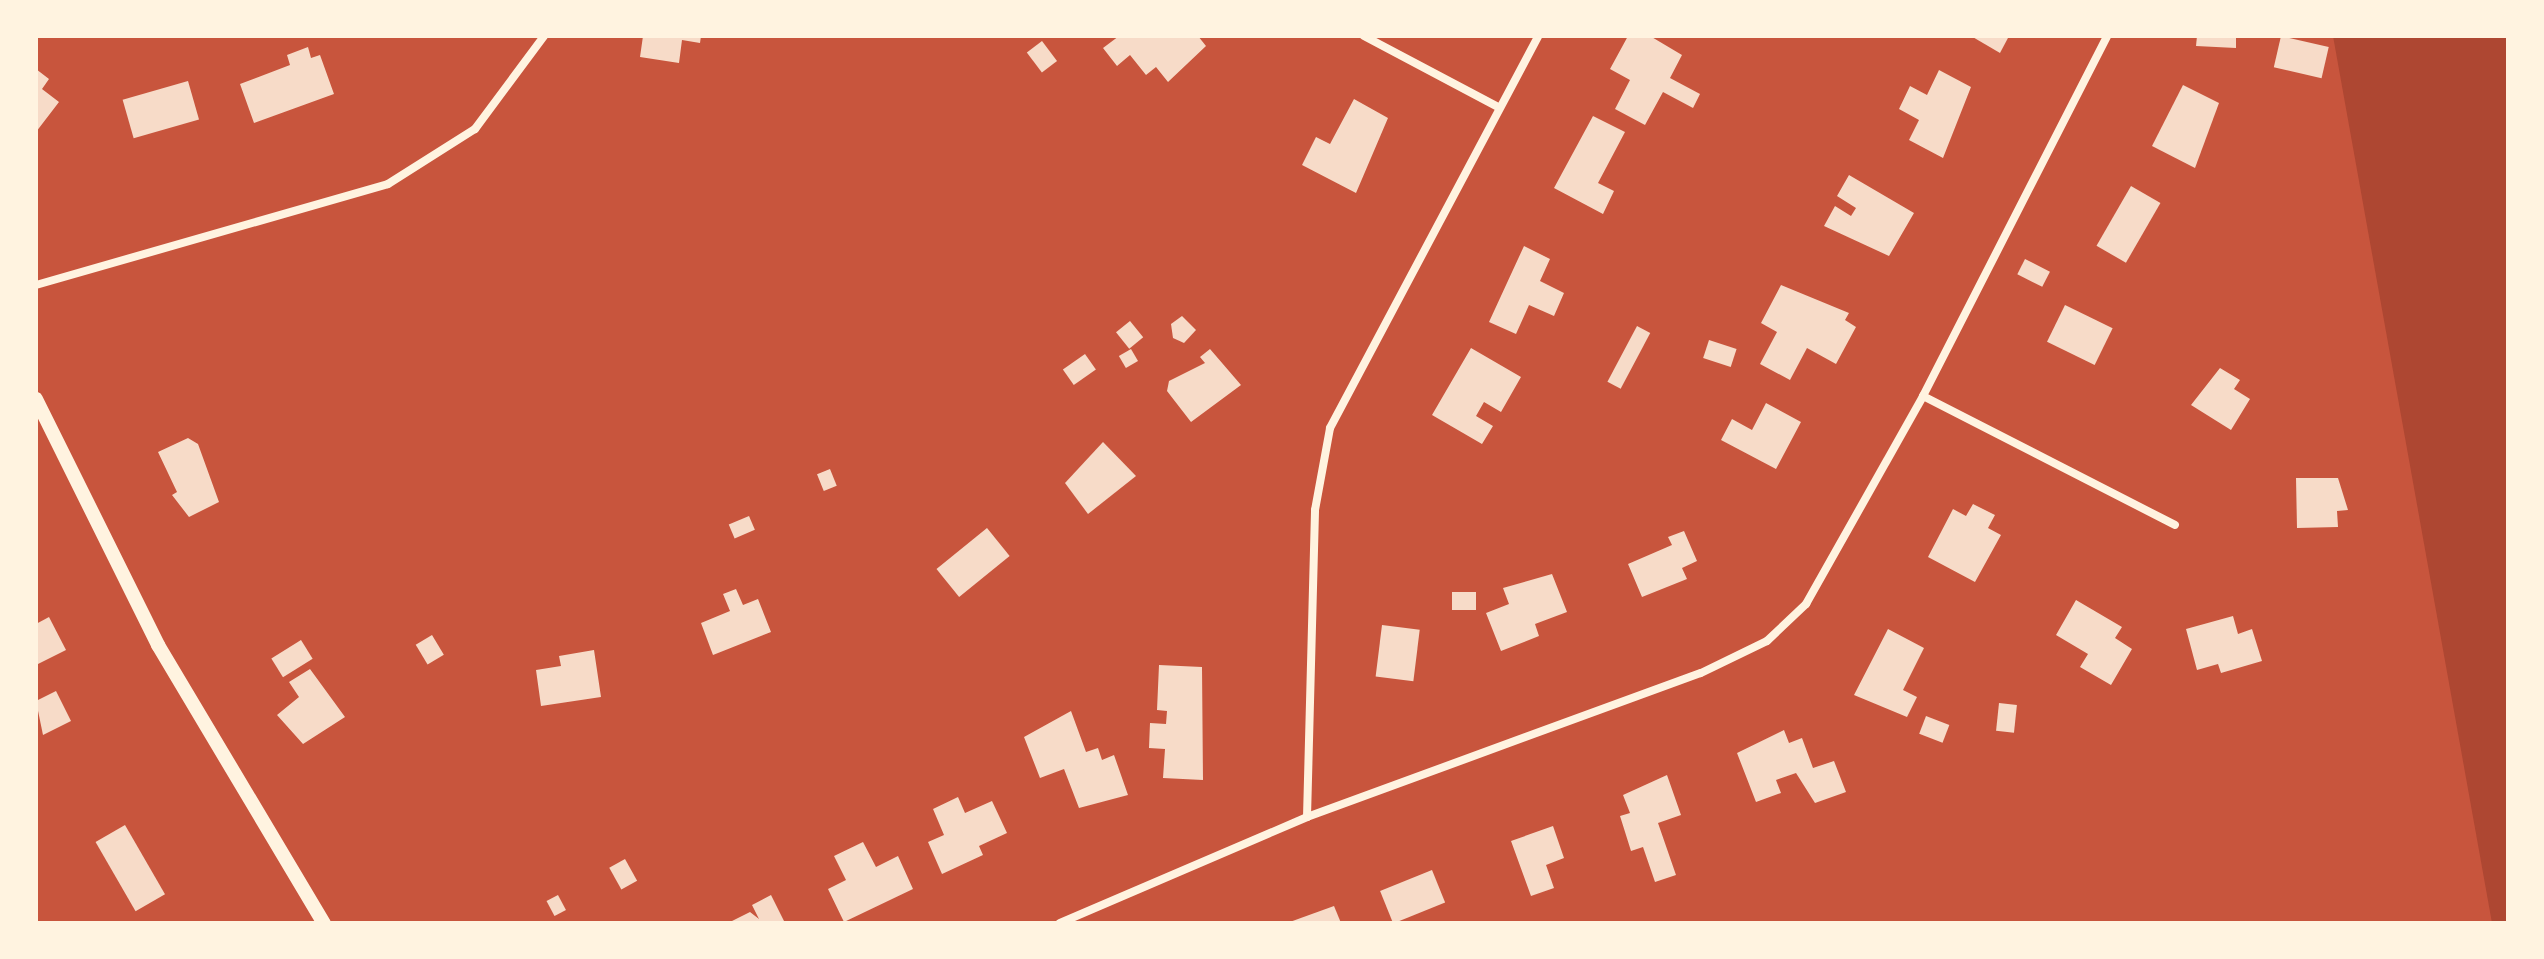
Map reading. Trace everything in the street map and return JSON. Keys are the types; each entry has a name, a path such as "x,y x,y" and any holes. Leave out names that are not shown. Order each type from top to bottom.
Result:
{"street":[{"path":"36,285 388,184 475,129 544,36"},
{"path":"1364,36 1498,107"},
{"path":"1307,817 1315,510 1330,428 1538,36"},
{"path":"1060,923 1307,817 1701,673 1767,641 1806,604 1923,396 2107,36"},
{"path":"1923,396 2175,525"},
{"path":"36,399 158,645 324,923"}],"shaded area":[{"path":"2333,36 2508,36 2508,923 2492,923"}],"building":[{"path":"643,36 701,36 700,43 682,40 679,63 640,57"},
{"path":"1119,36 1198,36 1206,46 1168,82 1156,67 1146,75 1130,55 1117,66 1103,48"},
{"path":"1628,36 1650,36 1682,55 1670,78 1700,94 1693,108 1663,92 1645,125 1615,109 1630,80 1610,69"},
{"path":"1971,36 2009,36 2000,53"},
{"path":"2197,36 2236,36 2236,48 2196,46"},
{"path":"2281,36 2329,47 2322,78 2274,67"},
{"path":"1042,41 1057,61 1042,72 1027,52"},
{"path":"308,47 311,58 320,55 334,94 254,123 240,84 290,65 287,55"},
{"path":"36,69 49,79 42,89 59,102 36,132"},
{"path":"1939,70 1971,87 1943,158 1909,140 1919,120 1899,109 1910,86 1927,95"},
{"path":"188,81 199,119 134,138 123,100"},
{"path":"2183,85 2219,103 2195,168 2152,146"},
{"path":"1354,99 1388,118 1356,193 1302,165 1316,137 1330,144"},
{"path":"1593,116 1625,132 1598,183 1614,191 1603,214 1554,188"},
{"path":"1849,175 1914,213 1889,256 1824,226 1835,206 1851,216 1856,208 1837,196"},
{"path":"2131,186 2160,203 2126,263 2096,246"},
{"path":"1524,246 1550,259 1540,281 1564,293 1554,316 1529,305 1516,334 1489,322"},
{"path":"2025,259 2050,272 2042,287 2017,274"},
{"path":"1781,285 1849,313 1845,320 1856,327 1836,364 1807,348 1790,380 1760,364 1777,332 1761,323"},
{"path":"2065,305 2113,328 2095,365 2047,342"},
{"path":"1182,316 1196,330 1184,343 1173,338 1171,324"},
{"path":"1130,321 1143,337 1129,349 1116,332"},
{"path":"1637,326 1650,333 1621,389 1607,382"},
{"path":"1709,340 1737,349 1731,367 1703,358"},
{"path":"1471,348 1521,377 1501,412 1484,402 1476,416 1493,426 1482,444 1432,415"},
{"path":"1131,349 1138,361 1126,368 1119,356"},
{"path":"1210,349 1241,385 1191,422 1167,391 1169,381 1205,363 1200,357"},
{"path":"1085,354 1096,370 1074,385 1063,369"},
{"path":"2220,368 2240,380 2234,389 2250,399 2231,430 2191,405"},
{"path":"1766,403 1801,422 1776,469 1721,440 1732,419 1752,430"},
{"path":"188,438 198,444 219,502 189,517 172,495 177,492 158,452"},
{"path":"1103,442 1136,476 1088,514 1065,483"},
{"path":"830,469 837,486 824,491 817,474"},
{"path":"2296,478 2338,478 2348,510 2337,511 2338,527 2297,528"},
{"path":"1973,504 1995,515 1988,528 2001,535 1975,582 1928,557 1953,509 1966,516"},
{"path":"749,516 755,530 735,538 729,525"},
{"path":"987,528 1010,556 959,597 936,569"},
{"path":"1684,531 1697,561 1682,568 1687,579 1642,597 1628,564 1672,545 1668,537"},
{"path":"1552,574 1567,612 1535,624 1539,636 1501,651 1486,613 1509,604 1503,588"},
{"path":"736,589 743,605 758,599 771,632 713,655 701,623 730,611 723,594"},
{"path":"1452,592 1476,592 1476,610 1452,610"},
{"path":"2076,600 2122,627 2115,638 2132,649 2111,685 2080,667 2088,654 2056,635"},
{"path":"2233,616 2238,634 2252,629 2262,661 2221,673 2218,664 2197,670 2186,629"},
{"path":"49,617 66,650 36,665 36,624"},
{"path":"1382,625 1420,630 1413,681 1376,677"},
{"path":"1888,629 1924,648 1903,690 1917,697 1907,717 1854,695"},
{"path":"432,635 444,655 428,665 416,645"},
{"path":"301,640 313,659 283,677 271,659"},
{"path":"594,650 601,697 541,706 536,670 561,666 559,656"},
{"path":"1159,665 1202,667 1203,780 1163,778 1165,749 1149,748 1150,723 1166,724 1167,711 1157,710"},
{"path":"310,669 345,717 303,744 277,715 299,697 289,682"},
{"path":"56,691 71,721 43,735 36,701"},
{"path":"1999,703 2017,705 2014,733 1996,731"},
{"path":"1071,711 1086,752 1098,748 1102,760 1114,755 1128,795 1079,808 1064,769 1040,778 1024,737"},
{"path":"1926,716 1949,725 1943,743 1919,734"},
{"path":"1784,730 1789,743 1802,738 1813,768 1834,761 1846,792 1815,803 1796,773 1776,780 1781,793 1756,802 1737,753"},
{"path":"1667,775 1681,815 1658,823 1676,875 1655,882 1643,847 1631,851 1620,816 1630,813 1623,795"},
{"path":"958,797 965,813 992,801 1007,833 979,846 983,855 942,874 928,842 944,835 933,809"},
{"path":"125,825 165,894 136,911 96,842"},
{"path":"1553,826 1564,858 1546,865 1554,888 1531,896 1511,841"},
{"path":"863,842 876,867 898,856 913,889 844,922 828,889 846,880 834,856"},
{"path":"625,859 637,881 621,890 609,868"},
{"path":"1432,870 1445,902 1393,923 1380,891"},
{"path":"558,895 566,910 555,916 547,901"},
{"path":"771,895 785,923 728,923 750,912 759,919 752,905"},
{"path":"1334,906 1341,923 1287,923"}]}
